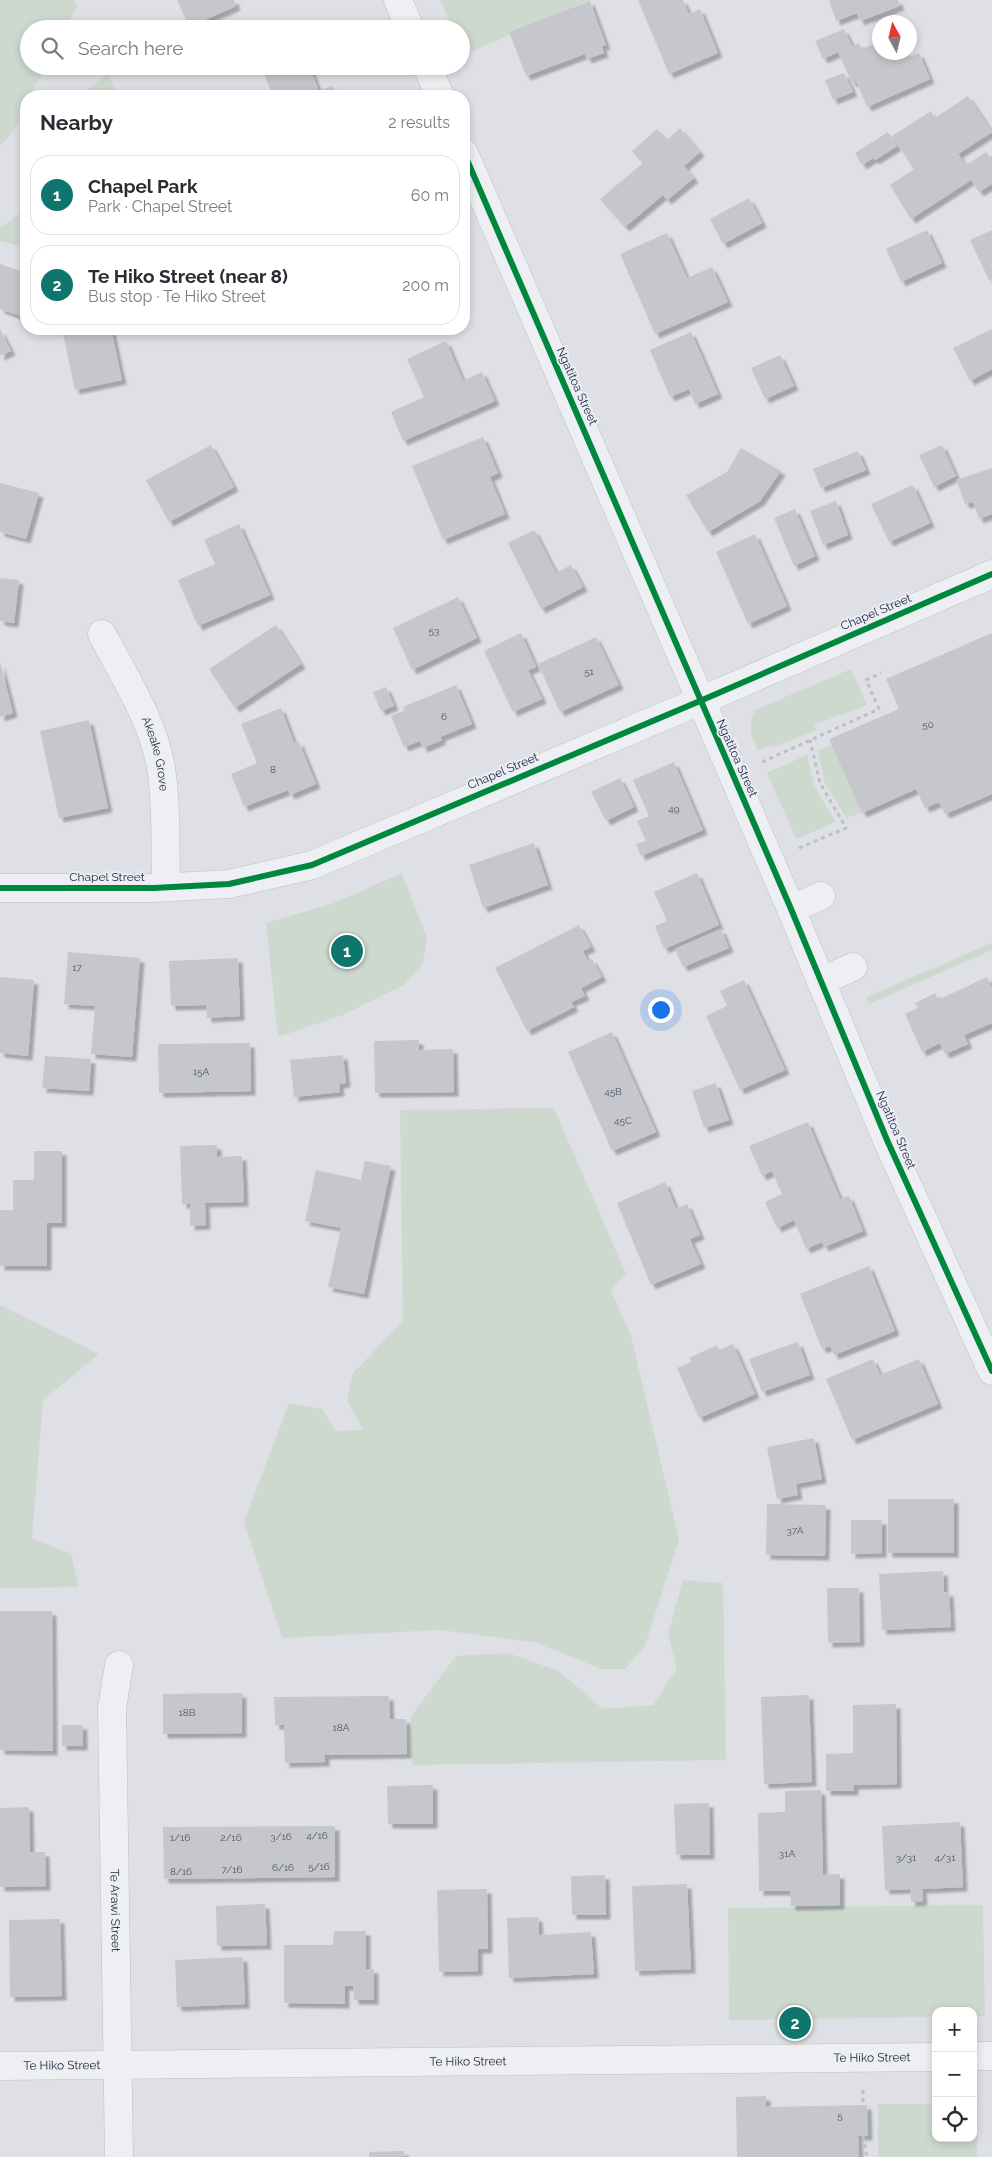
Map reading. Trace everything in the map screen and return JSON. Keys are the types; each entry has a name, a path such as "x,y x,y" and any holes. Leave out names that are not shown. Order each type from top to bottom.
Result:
{"street":[{"path":"398,0 406,20"},
{"path":"431,75 437,90"},
{"name":"Ngatitoa Street","path":"470,166 791,909 887,1140 992,1371"},
{"name":"Chapel Street","path":"0,888 166,887 229,884 273,876 312,864 992,574"},
{"name":"Akeake Grove","path":"102,634 145,718 156,746 162,775 166,887"},
{"path":"791,909 821,896"},
{"path":"821,981 853,967"},
{"name":"Te Arawi Street","path":"119,1666 112,1708 119,2157"},
{"path":"977,2056 992,2056"},
{"name":"Te Hiko Street","path":"0,2066 932,2057"}],"path":[{"path":"758,764 879,710 866,680 881,673"},
{"path":"795,850 846,828 820,783 810,740"},
{"path":"863,2089 863,2105"},
{"path":"863,2136 867,2157"}],"shaded area":[{"path":"0,0 74,0 77,7 70,20 20,20 20,75 41,75 33,90 20,90 20,118 10,136 0,145"},
{"path":"440,0 590,0 470,52 470,20 449,20"},
{"path":"108,75 115,90 88,90"},
{"path":"20,213 20,246 0,241 0,228"},
{"path":"851,669 867,705 814,725 816,730 774,747 773,745 758,751 751,731 751,721 755,710"},
{"path":"832,744 862,813 846,818 824,781 818,751"},
{"path":"807,755 814,785 836,822 796,839 767,773"},
{"path":"402,873 427,938 423,963 404,985 343,1015 278,1037 266,923 334,903"},
{"path":"992,943 992,950 869,1004 866,997"},
{"path":"554,1108 626,1274 611,1290 631,1336 679,1539 645,1646 625,1669 601,1669 534,1642 440,1630 282,1638 244,1522 289,1403 322,1409 335,1431 363,1430 347,1400 353,1373 403,1321 400,1110"},
{"path":"0,1305 99,1354 43,1400 32,1538 71,1554 79,1587 0,1588"},
{"path":"683,1580 723,1583 726,1760 412,1765 411,1716 456,1656 508,1653 559,1671 603,1709 653,1705 677,1668 668,1634"},
{"path":"983,1905 985,2016 977,2016 977,2007 932,2007 932,2017 729,2020 728,1908"},
{"path":"878,2104 932,2104 932,2142 977,2142 977,2157 878,2157"}],"building":[{"path":"177,0 234,0 236,6 205,20 186,20"},
{"path":"638,0 683,0 689,14 700,9 718,53 669,74"},
{"path":"829,0 898,0 900,6 860,21 857,13 836,21"},
{"path":"590,1 606,45 602,46 604,53 587,59 585,54 526,76 509,32"},
{"path":"844,29 852,46 859,43 862,49 872,45 872,60 917,60 917,54 919,53 930,79 867,107 856,81 852,83 838,52 823,59 815,41"},
{"path":"844,73 853,92 833,100 825,80"},
{"path":"265,75 313,75 319,90 271,90"},
{"path":"332,86 334,90 322,90"},
{"path":"968,96 992,132 958,154 966,165 986,152 992,161 992,184 979,192 971,180 911,219 890,185 914,169 892,136 931,111 935,118"},
{"path":"680,128 700,152 684,166 694,178 667,200 663,195 625,227 600,199 643,163 632,151 657,129 667,140"},
{"path":"888,132 897,146 875,160 873,158 862,165 855,153"},
{"path":"749,198 762,223 723,244 710,219"},
{"path":"927,230 942,263 901,282 886,249"},
{"path":"992,230 992,279 989,280 970,240"},
{"path":"667,233 687,278 712,267 728,302 655,334 620,254"},
{"path":"0,264 20,271 20,316 0,309"},
{"path":"0,329 11,351 0,356"},
{"path":"992,329 992,369 970,381 953,348"},
{"path":"691,332 718,394 695,404 689,389 670,397 650,350"},
{"path":"63,335 112,335 122,380 75,390"},
{"path":"446,341 463,381 482,372 495,401 403,441 391,412 424,397 407,359"},
{"path":"780,355 794,386 765,399 751,368"},
{"path":"483,437 498,473 490,477 505,514 443,540 412,466"},
{"path":"211,445 234,487 169,522 146,480"},
{"path":"942,445 956,476 934,487 919,455"},
{"path":"741,448 781,471 760,501 708,532 686,495 727,472"},
{"path":"858,451 866,470 821,488 813,469"},
{"path":"992,468 992,514 979,519 973,502 965,504 956,480"},
{"path":"0,483 39,493 26,539 0,532"},
{"path":"913,485 930,523 889,542 871,504"},
{"path":"836,501 848,535 823,545 810,511"},
{"path":"795,509 815,556 794,566 774,518"},
{"path":"239,524 270,595 198,626 178,580 215,564 204,540"},
{"path":"534,530 556,573 571,565 583,587 541,609 508,543"},
{"path":"755,534 787,606 748,624 716,552"},
{"path":"0,578 19,580 14,623 0,621"},
{"path":"458,597 477,638 412,670 393,628"},
{"path":"276,625 301,664 235,708 209,669"},
{"path":"521,633 536,667 528,670 542,699 513,712 484,651"},
{"path":"992,633 992,794 945,814 939,802 925,808 916,789 862,813 829,739 899,709 886,679"},
{"path":"596,637 619,685 560,712 538,664"},
{"path":"0,662 13,713 0,717"},
{"path":"456,685 472,724 440,737 442,740 423,748 420,741 404,747 391,716 405,710 403,707"},
{"path":"386,687 394,706 381,711 373,692"},
{"path":"281,708 294,743 299,742 316,784 290,795 288,790 244,807 231,774 257,763 241,724"},
{"path":"89,720 108,808 59,818 40,731"},
{"path":"674,762 703,830 641,856 636,844 646,841 637,821 649,816 633,780"},
{"path":"620,778 634,807 606,821 591,792"},
{"path":"534,843 548,885 483,908 469,865"},
{"path":"697,873 719,925 664,949 655,926 667,921 654,892"},
{"path":"579,925 591,947 583,951 588,961 592,959 602,977 581,988 585,996 571,1002 574,1007 527,1031 495,968"},
{"path":"721,929 729,948 683,967 675,949"},
{"path":"68,952 140,958 132,1057 91,1054 95,1006 64,1004"},
{"path":"238,958 240,1016 207,1018 206,1005 171,1006 169,961"},
{"path":"0,977 34,980 28,1056 0,1053"},
{"path":"987,977 992,988 992,1023 964,1035 968,1044 945,1054 940,1043 922,1052 905,1014 918,1008 915,1003 935,993 938,1000"},
{"path":"744,980 785,1070 740,1090 706,1016 727,1006 720,991"},
{"path":"612,1032 656,1132 612,1151 568,1052"},
{"path":"419,1040 419,1050 453,1049 454,1092 375,1093 374,1041"},
{"path":"250,1043 251,1091 159,1093 158,1044"},
{"path":"343,1055 346,1083 339,1084 340,1092 294,1097 290,1060"},
{"path":"45,1056 91,1059 89,1091 42,1088"},
{"path":"716,1083 729,1120 704,1128 692,1091"},
{"path":"808,1122 840,1199 849,1196 863,1231 824,1247 822,1242 806,1249 794,1220 777,1228 765,1202 782,1194 772,1171 762,1176 749,1146"},
{"path":"217,1145 217,1157 242,1156 244,1202 205,1203 206,1225 190,1226 190,1204 182,1204 180,1146"},
{"path":"34,1151 62,1151 62,1223 47,1223 47,1266 0,1266 0,1210 13,1210 13,1180 34,1180"},
{"path":"365,1161 391,1166 364,1294 328,1287 341,1228 305,1221 316,1170 361,1180"},
{"path":"665,1182 676,1209 687,1204 700,1235 690,1239 701,1264 651,1285 617,1203"},
{"path":"869,1266 895,1331 834,1355 830,1346 822,1349 800,1294"},
{"path":"798,1342 810,1375 762,1392 749,1359"},
{"path":"733,1344 755,1394 699,1418 677,1368 691,1362 689,1358 717,1345 719,1350"},
{"path":"873,1359 880,1375 919,1359 938,1404 852,1440 826,1379"},
{"path":"814,1438 822,1479 796,1484 798,1495 777,1499 767,1447"},
{"path":"888,1499 954,1499 954,1553 888,1553"},
{"path":"767,1504 826,1505 825,1556 766,1555"},
{"path":"851,1520 882,1520 882,1553 851,1554"},
{"path":"943,1571 944,1592 949,1592 951,1627 882,1630 879,1574"},
{"path":"827,1588 859,1588 860,1642 828,1643"},
{"path":"0,1611 52,1611 53,1751 0,1750"},
{"path":"242,1693 242,1733 163,1734 163,1694"},
{"path":"809,1695 812,1782 764,1784 761,1697"},
{"path":"389,1696 390,1719 406,1719 407,1754 325,1755 325,1762 285,1763 284,1725 275,1725 274,1697"},
{"path":"896,1704 897,1784 854,1785 854,1791 826,1791 826,1754 853,1753 853,1705"},
{"path":"62,1725 83,1725 83,1746 62,1746"},
{"path":"433,1785 433,1824 388,1824 387,1786"},
{"path":"821,1790 823,1875 840,1874 840,1905 791,1906 790,1891 759,1891 758,1813 785,1812 785,1791"},
{"path":"709,1803 710,1855 676,1855 674,1804"},
{"path":"29,1807 30,1852 45,1852 46,1886 0,1887 0,1808"},
{"path":"960,1822 963,1887 922,1889 923,1901 911,1902 910,1889 885,1890 882,1826"},
{"path":"335,1826 335,1877 164,1879 163,1827"},
{"path":"605,1875 606,1915 572,1915 571,1876"},
{"path":"687,1884 691,1969 635,1971 632,1886"},
{"path":"487,1889 488,1949 478,1949 478,1971 439,1972 437,1890"},
{"path":"265,1904 267,1945 217,1946 216,1906"},
{"path":"538,1917 539,1935 591,1932 594,1974 509,1978 507,1918"},
{"path":"60,1919 62,1996 10,1997 9,1920"},
{"path":"334,1931 366,1931 366,1969 374,1969 374,2000 354,2000 353,1986 345,1986 345,2004 284,2003 284,1945 333,1945"},
{"path":"243,1957 245,2004 177,2007 175,1960"},
{"path":"766,2096 766,2107 867,2105 868,2136 858,2136 859,2157 737,2157 736,2097"},
{"path":"404,2151 404,2157 369,2157 369,2152"}],"cycle path":[{"path":"470,167 791,909 887,1140 992,1371"},
{"path":"0,888 154,888 229,884 312,865 700,701 992,574"}],"place":[{"name":"Chapel Park","path":"347,951"},
{"name":"Te Hiko Street (near 8)","path":"795,2023"}]}
